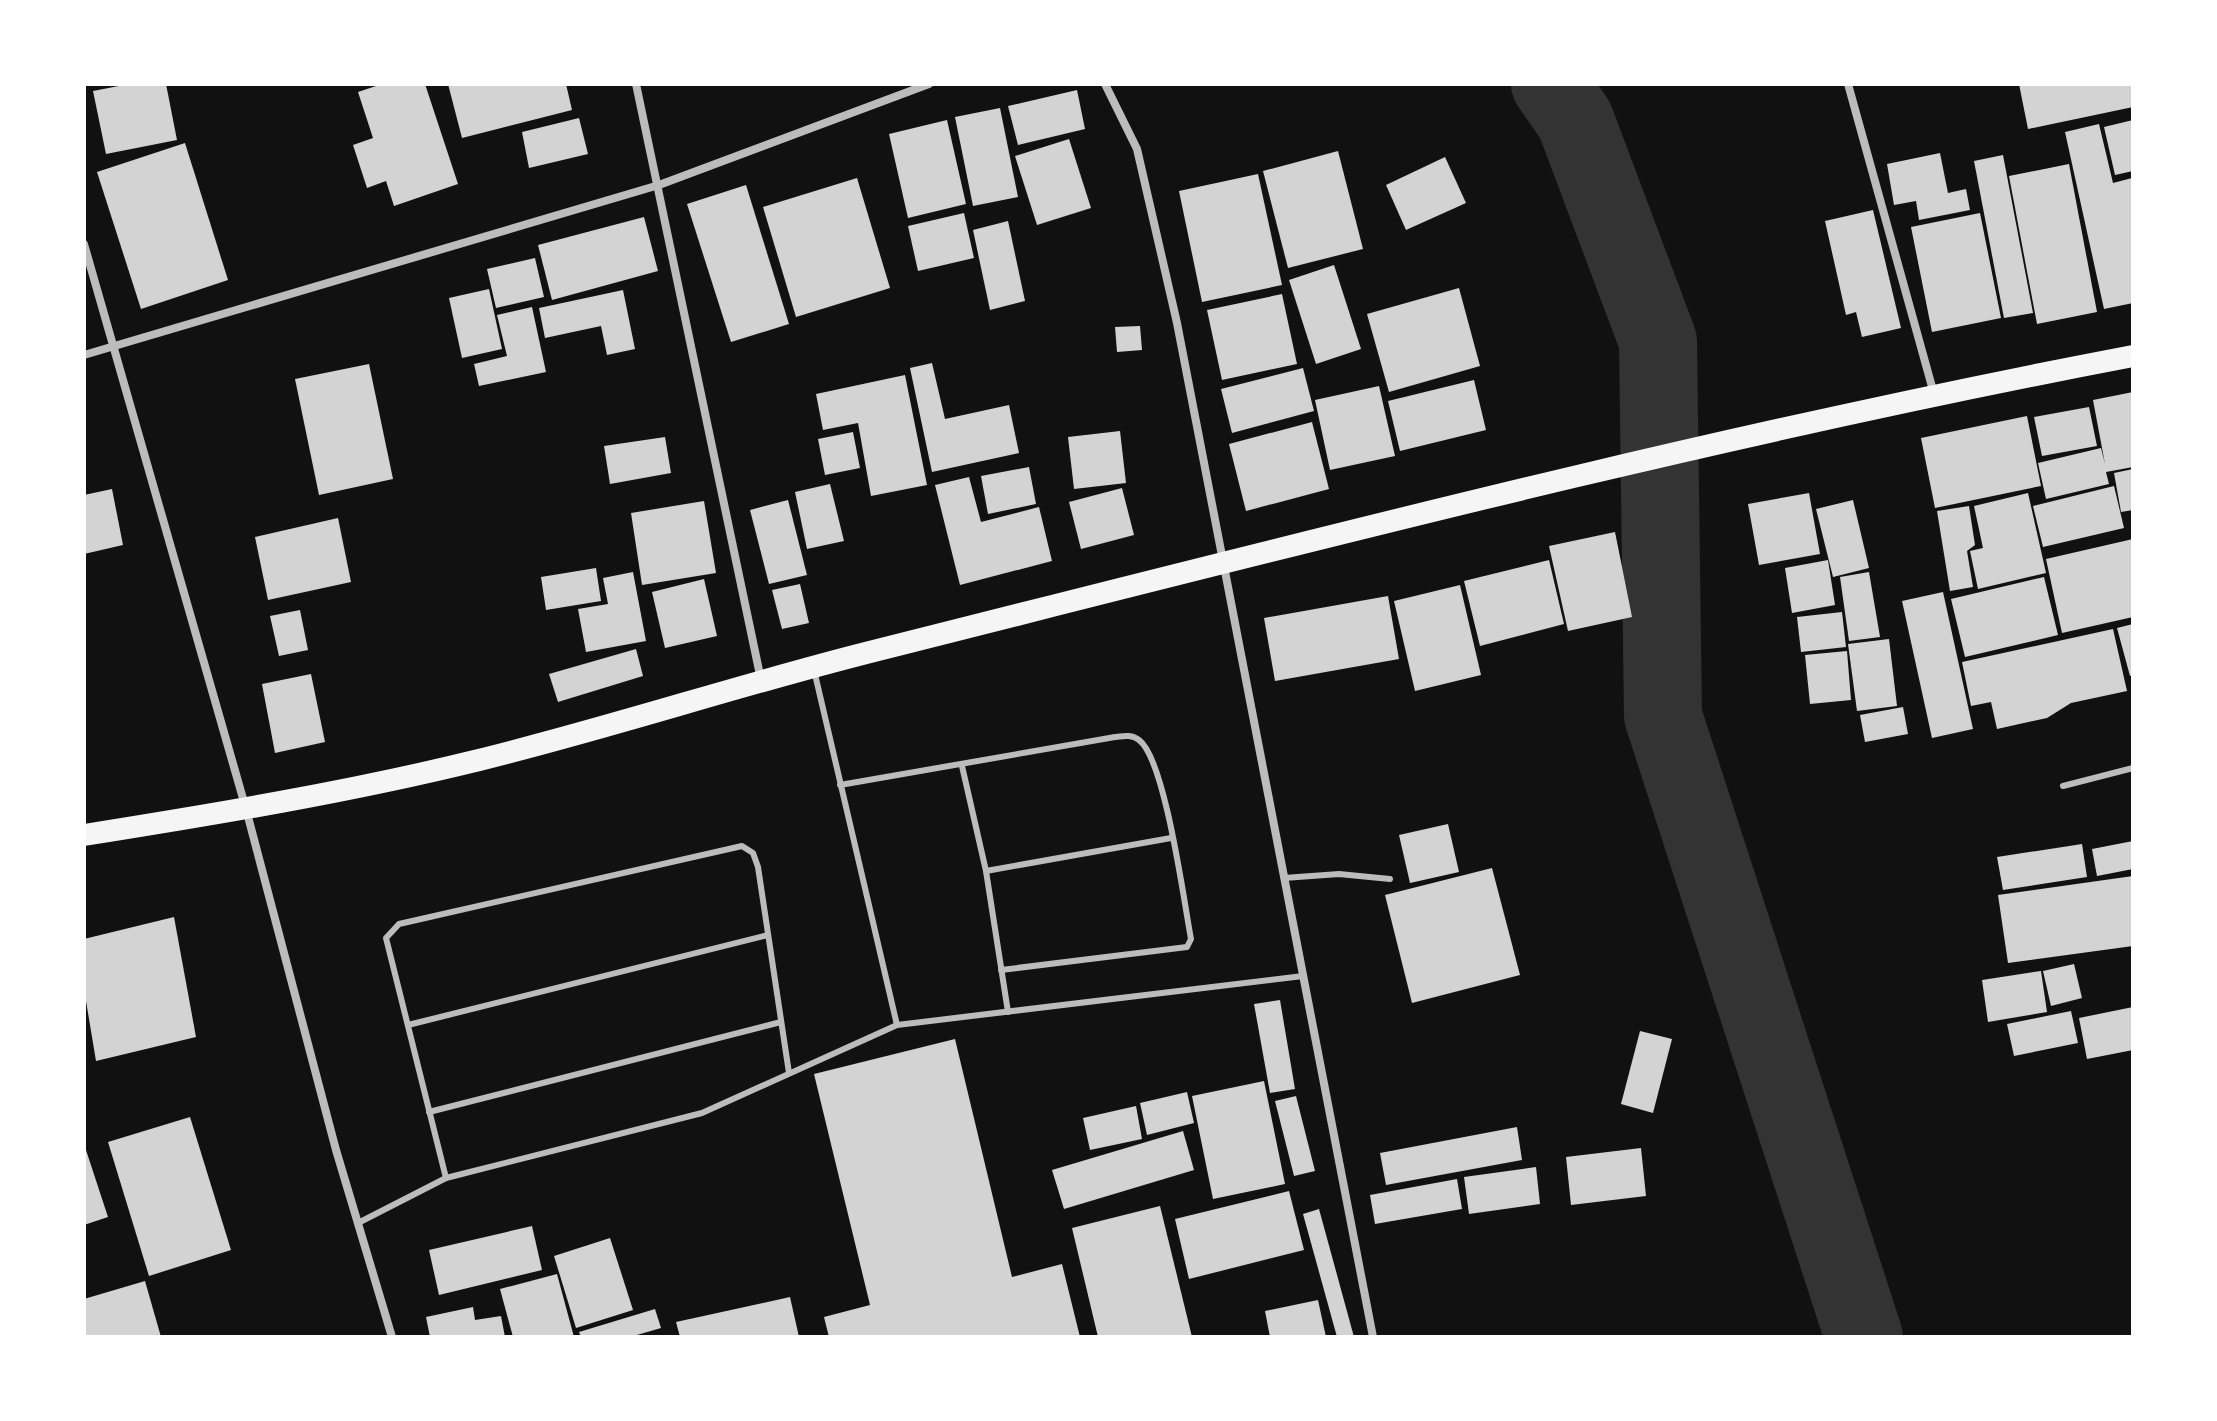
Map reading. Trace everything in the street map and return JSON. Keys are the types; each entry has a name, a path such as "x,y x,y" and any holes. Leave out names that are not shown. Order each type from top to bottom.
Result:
{"highway":[{"path":"84,835 246,809 478,760 813,667 1545,483 1934,394 2133,356"}],"street":[{"path":"636,84 762,681"},
{"path":"84,355 659,185 929,84"},
{"path":"1105,84 1137,149 1177,323 1373,1337"},
{"path":"1848,84 1934,394"},
{"path":"84,244 246,809 336,1150 392,1337"}],"lane":[{"path":"813,667 897,1025"},
{"path":"840,785 1129,736 1140,740 1159,775 1191,939 1187,947 1001,970"},
{"path":"962,766 986,871 1008,1012"},
{"path":"2063,786 2133,768"},
{"path":"986,871 1171,838"},
{"path":"446,1178 386,938 399,924 742,846 753,853 758,867 789,1073"},
{"path":"1284,878 1339,874 1390,879"},
{"path":"408,1025 768,935"},
{"path":"360,1222 446,1178 702,1113 897,1025 1303,976"},
{"path":"429,1112 781,1022"}],"building":[{"path":"129,84 166,84 177,140 106,154 93,91"},
{"path":"382,84 425,84 458,184 394,206 386,181 367,188 353,145 373,138 358,92"},
{"path":"448,84 566,84 572,110 462,138"},
{"path":"2019,84 2133,84 2133,107 2028,129"},
{"path":"1077,90 1085,129 1018,145 1008,106"},
{"path":"1000,108 1018,197 973,206 955,117"},
{"path":"579,118 588,154 529,168 522,132"},
{"path":"947,120 966,204 908,218 889,134"},
{"path":"2133,120 2133,171 2115,175 2104,127"},
{"path":"2099,124 2113,183 2132,178 2133,182 2133,303 2104,309 2065,132"},
{"path":"1069,139 1091,208 1037,225 1015,156"},
{"path":"185,143 228,280 141,309 97,172"},
{"path":"1338,151 1363,249 1288,268 1263,171"},
{"path":"1940,153 1948,193 1966,189 1970,210 1919,220 1916,201 1894,205 1887,164"},
{"path":"2003,155 2033,313 2004,318 1974,161"},
{"path":"1445,157 1466,203 1406,230 1386,185"},
{"path":"2069,164 2097,312 2037,324 2009,176"},
{"path":"1258,174 1282,285 1202,302 1179,191"},
{"path":"857,178 890,288 796,317 763,207"},
{"path":"746,185 789,324 731,342 687,204"},
{"path":"1873,210 1901,328 1862,337 1856,312 1846,315 1825,221"},
{"path":"964,213 974,258 918,271 908,226"},
{"path":"1980,213 2001,318 1932,332 1911,227"},
{"path":"644,217 658,271 552,300 538,245"},
{"path":"1008,221 1025,301 990,310 973,230"},
{"path":"535,258 544,297 496,308 487,269"},
{"path":"1334,265 1361,349 1316,364 1289,280"},
{"path":"1459,288 1480,366 1389,392 1367,314"},
{"path":"489,289 502,349 462,358 449,298"},
{"path":"623,290 635,349 607,355 601,326 545,338 539,308"},
{"path":"1282,294 1297,364 1222,380 1207,310"},
{"path":"532,307 546,372 479,386 474,364 507,356 497,315"},
{"path":"1140,326 1142,350 1117,352 1115,327"},
{"path":"932,363 945,419 1009,405 1019,453 932,472 910,368"},
{"path":"369,364 393,479 319,495 295,379"},
{"path":"1303,368 1314,411 1232,433 1221,389"},
{"path":"905,375 927,485 871,496 858,423 823,430 816,394"},
{"path":"1474,380 1486,430 1400,451 1388,401"},
{"path":"1379,386 1395,456 1330,470 1315,400"},
{"path":"2133,392 2133,467 2106,472 2109,484 2046,499 2038,463 2101,448 2105,464 2093,400"},
{"path":"2089,407 2097,446 2042,456 2034,417"},
{"path":"2027,416 2041,486 1935,508 1921,438"},
{"path":"1312,422 1329,489 1246,511 1229,444"},
{"path":"1120,431 1126,483 1074,489 1068,437"},
{"path":"853,432 860,468 825,475 818,439"},
{"path":"665,437 671,473 610,484 604,446"},
{"path":"1029,467 1036,504 988,514 981,476"},
{"path":"2133,469 2133,510 2121,512 2114,473"},
{"path":"969,477 981,522 1039,507 1052,561 960,585 935,485"},
{"path":"830,484 844,541 807,549 795,492"},
{"path":"2114,486 2124,528 2043,547 2033,506"},
{"path":"1122,488 1134,535 1081,549 1069,502"},
{"path":"112,489 123,545 84,554 84,495"},
{"path":"1809,493 1820,554 1759,565 1748,504"},
{"path":"2028,493 2046,573 1978,589 1970,551 1983,548 1974,506"},
{"path":"788,500 807,575 769,584 750,510"},
{"path":"1853,500 1869,568 1833,577 1816,509"},
{"path":"704,501 716,573 642,585 631,513"},
{"path":"1969,506 1975,545 1967,551 1973,587 1950,591 1937,511"},
{"path":"338,518 351,582 268,600 255,537"},
{"path":"1615,532 1632,617 1568,631 1549,546"},
{"path":"2133,539 2133,617 2062,633 2046,559"},
{"path":"1549,560 1564,624 1480,646 1464,581"},
{"path":"1828,560 1835,605 1792,613 1785,568"},
{"path":"596,568 601,601 546,610 541,577"},
{"path":"633,572 646,641 586,652 578,609 608,604 603,578"},
{"path":"1869,572 1880,637 1849,641 1840,577"},
{"path":"2044,577 2058,635 1965,657 1951,599"},
{"path":"704,579 717,636 665,648 652,592"},
{"path":"800,584 809,623 782,629 772,590"},
{"path":"1460,585 1481,675 1415,691 1394,601"},
{"path":"1943,592 1973,729 1932,738 1902,601"},
{"path":"1388,596 1399,659 1275,681 1264,618"},
{"path":"300,610 308,650 279,656 270,616"},
{"path":"1842,612 1846,647 1801,652 1797,617"},
{"path":"2133,624 2133,675 2130,676 2117,628"},
{"path":"2113,629 2127,691 2071,703 2047,718 1997,729 1991,702 1971,706 1962,662"},
{"path":"1889,639 1897,706 1857,711 1848,644"},
{"path":"636,649 643,676 558,702 549,674"},
{"path":"1847,651 1851,700 1810,704 1805,655"},
{"path":"311,674 325,742 275,753 262,684"},
{"path":"1903,707 1908,734 1865,742 1860,715"},
{"path":"1448,824 1459,872 1410,883 1399,835"},
{"path":"2133,841 2133,869 2097,876 2092,849"},
{"path":"2082,844 2087,877 2003,890 1997,857"},
{"path":"1492,868 1520,975 1412,1003 1385,895"},
{"path":"2133,876 2133,946 2008,963 1998,895"},
{"path":"174,917 196,1037 96,1061 84,989 84,939"},
{"path":"2074,964 2082,998 2051,1006 2043,971"},
{"path":"2041,971 2047,1012 1988,1022 1982,980"},
{"path":"1280,1000 1295,1089 1270,1093 1254,1004"},
{"path":"2133,1007 2133,1050 2087,1059 2079,1018"},
{"path":"2071,1011 2078,1043 2014,1056 2007,1024"},
{"path":"1640,1031 1672,1039 1653,1113 1621,1104"},
{"path":"955,1039 1012,1277 1062,1264 1080,1337 829,1337 824,1317 870,1305 814,1074"},
{"path":"1264,1081 1285,1184 1213,1199 1192,1096"},
{"path":"1187,1092 1194,1123 1147,1135 1140,1103"},
{"path":"1296,1096 1315,1171 1294,1176 1275,1101"},
{"path":"1136,1106 1142,1139 1090,1150 1083,1118"},
{"path":"190,1117 231,1250 149,1276 108,1142"},
{"path":"1517,1127 1522,1160 1386,1185 1380,1153"},
{"path":"1183,1131 1194,1170 1064,1209 1052,1170"},
{"path":"84,1144 108,1217 84,1225"},
{"path":"1641,1148 1646,1196 1571,1205 1566,1157"},
{"path":"1536,1167 1540,1204 1469,1214 1464,1177"},
{"path":"1457,1179 1462,1209 1375,1224 1370,1195"},
{"path":"1289,1191 1304,1250 1189,1279 1175,1219"},
{"path":"1160,1206 1192,1337 1098,1337 1072,1228"},
{"path":"1319,1209 1354,1337 1337,1337 1303,1214"},
{"path":"532,1226 542,1270 439,1295 429,1250"},
{"path":"610,1238 633,1310 576,1328 554,1256"},
{"path":"557,1274 574,1337 513,1337 500,1289"},
{"path":"145,1281 161,1337 84,1337 84,1299"},
{"path":"790,1297 799,1337 680,1337 676,1322"},
{"path":"1318,1300 1326,1337 1270,1337 1265,1311"},
{"path":"473,1307 475,1320 501,1316 505,1337 430,1337 426,1317"},
{"path":"655,1309 661,1328 630,1337 581,1337 579,1332"}],"waterway":[{"path":"1550,84 1575,120 1658,341 1663,716 1864,1337"}]}
